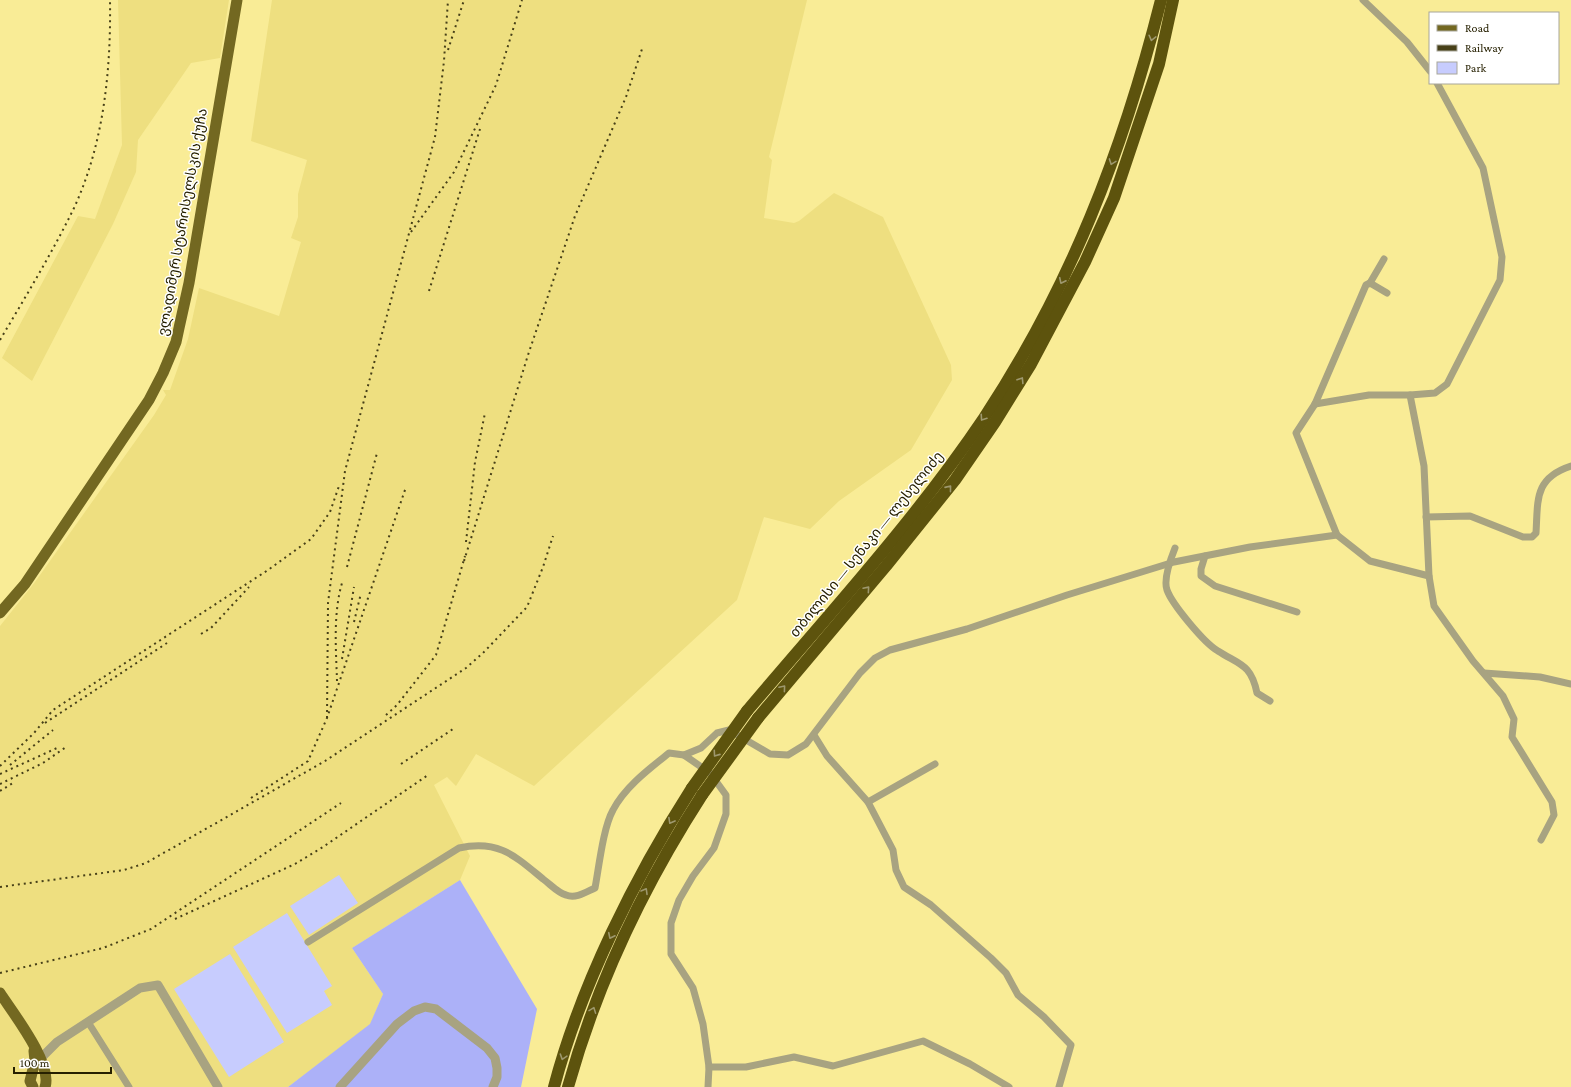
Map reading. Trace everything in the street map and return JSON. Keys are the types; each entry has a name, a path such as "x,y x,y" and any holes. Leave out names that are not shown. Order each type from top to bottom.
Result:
{"highway":[{"name":"თბილისი — სენაკი — ლესელიძე","path":"554,1087 569,1040 597,964 634,888 692,788 946,472 984,417 1048,309 1069,266 1100,195 1129,117 1146,62 1161,0"},
{"name":"თბილისი — სენაკი — ლესელიძე","path":"568,1087 581,1042 605,978 641,898 684,824 752,715 886,566 956,480 995,422 1031,364 1075,282 1114,198 1158,64 1173,0"}],"main road":[{"name":"ვლადიმერ სტაროსელსკის ქუჩა","path":"0,613 25,584 156,388 176,342 188,283 237,0"},
{"path":"0,993 34,1044 41,1058 44,1084"},
{"path":"33,1087 30,1081 33,1074 35,1061 34,1044"},
{"path":"33,1074 38,1072 44,1084"}],"street":[{"path":"1363,0 1407,42 1429,70"},
{"path":"1315,404 1369,395 1410,395 1435,393 1447,384 1500,280 1502,256 1484,168 1438,84"},
{"path":"1384,259 1370,283 1366,285 1315,404 1296,433 1336,535 1370,561 1429,576"},
{"path":"1370,283 1387,293"},
{"path":"1410,395 1424,466 1429,576 1434,606 1503,696 1514,719 1512,737 1552,802 1554,815 1541,840"},
{"path":"1426,517 1470,516 1523,537 1532,537 1536,533 1539,496 1544,482 1551,474 1571,466"},
{"path":"308,942 459,848 473,845 489,845 514,855 566,896 577,896 595,888 612,811 628,789 657,762 669,754 684,755 701,748 717,733 729,730 770,754 788,755 806,744 814,736 860,673 875,658 890,650 967,629 1067,595 1169,564 1250,547 1336,535"},
{"path":"1175,548 1169,564 1167,589 1197,633 1216,650 1243,665 1254,679 1257,693 1270,701"},
{"path":"1205,556 1201,569 1201,576 1215,586 1296,612"},
{"path":"1484,673 1540,676 1571,684"},
{"path":"814,736 827,756 868,802 893,850 896,870 904,887 931,905 991,958 1006,973 1018,995 1044,1017 1071,1045 1059,1087"},
{"path":"684,755 710,773 726,795 726,814 714,848 693,876 679,900 671,923 671,954 693,988 703,1024 709,1067 708,1087"},
{"path":"868,802 935,764"},
{"path":"41,1058 57,1042 140,988 158,985 218,1087"},
{"path":"340,1087 397,1024 414,1011 425,1007 436,1009 487,1048 495,1058 497,1077 493,1087"},
{"path":"88,1022 129,1087"},
{"path":"709,1067 746,1066 794,1057 833,1066 923,1041 970,1064 1009,1087"}],"shaded area":[{"path":"118,0 229,0 220,58 191,63 138,140 136,172 113,224 32,381 2,358 78,216 95,219 122,145"},
{"path":"272,0 807,0 769,157 772,160 764,218 794,223 799,221 834,193 883,217 951,365 952,380 911,450 839,501 810,529 764,517 737,600 534,786 476,754 456,786 447,777 434,785 470,856 460,880 352,948 383,994 370,1025 288,1087 0,1087 0,626 35,582 154,415 166,395 163,390 170,390 188,339 199,288 279,316 301,242 291,238 298,217 298,194 307,160 251,141"},
{"path":"460,880 537,1009 521,1087 288,1087 370,1024 383,994 352,948"}],"green space":[{"path":"339,875 358,903 309,935 290,906"},
{"path":"287,913 332,986 324,991 332,1005 287,1033 233,947"},
{"path":"230,954 284,1042 229,1077 174,989"}],"railway":[{"path":"0,340 66,225 84,183 99,132 104,106 109,53 110,0"},
{"path":"327,718 328,603 345,471 435,137 444,61 448,0"},
{"path":"448,50 464,0"},
{"path":"411,232 454,172 496,85 522,0"},
{"path":"464,561 528,355 575,216 626,97 642,49"},
{"path":"429,291 480,129"},
{"path":"466,542 475,462 485,413"},
{"path":"347,567 377,453"},
{"path":"0,766 34,733 53,710 268,570 311,539 330,512 339,486"},
{"path":"251,798 308,761 327,718 406,487"},
{"path":"0,887 124,870 146,863 325,761 466,668 483,653 527,607 543,567 553,536"},
{"path":"386,715 397,705 436,655 465,556"},
{"path":"337,681 336,619 342,583"},
{"path":"201,634 211,628 249,587"},
{"path":"342,659 354,587"},
{"path":"354,622 361,593"},
{"path":"45,723 167,643"},
{"path":"401,764 453,729"},
{"path":"10,765 53,730"},
{"path":"0,784 43,763 66,747"},
{"path":"0,774 57,748"},
{"path":"175,919 295,864 323,847 428,775"},
{"path":"0,791 13,783"},
{"path":"0,973 103,948 151,929 341,803"}]}
